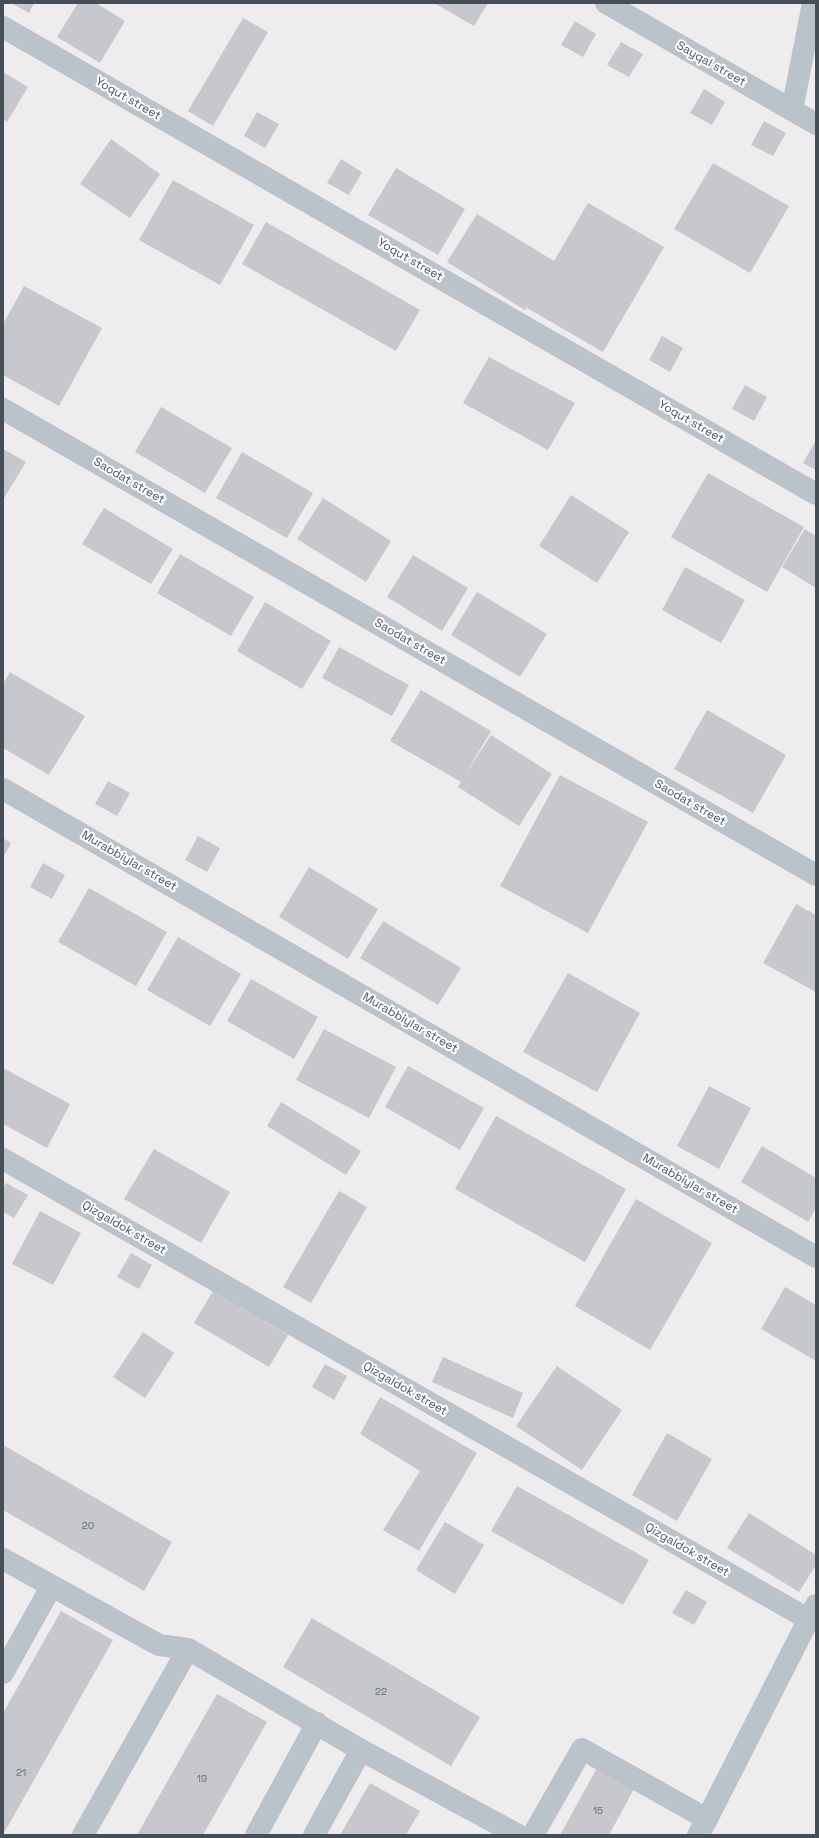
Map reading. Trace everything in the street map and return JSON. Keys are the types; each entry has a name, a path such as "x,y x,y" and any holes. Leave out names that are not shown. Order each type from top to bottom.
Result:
{"street":[{"name":"Sayqal street","path":"606,3 816,124"},
{"path":"792,110 813,3"},
{"name":"Yoqut street","path":"3,27 816,494"},
{"name":"Saodat street","path":"3,409 816,875"},
{"name":"Murabbiylar street","path":"3,789 816,1257"},
{"name":"Qizgaldok street","path":"3,1159 812,1612"},
{"path":"3,1559 51,1587 159,1645 188,1649 362,1750 518,1835"},
{"path":"3,1673 51,1587"},
{"path":"533,1835 582,1749 703,1827 812,1612"},
{"path":"83,1835 188,1649"},
{"path":"256,1835 317,1723"},
{"path":"314,1835 362,1750"}],"building":[{"path":"11,3 34,3 29,13"},
{"path":"78,3 96,3 125,21 100,63 57,37"},
{"path":"434,3 488,3 474,26"},
{"path":"243,18 268,32 213,126 188,111"},
{"path":"575,21 596,34 583,57 561,45"},
{"path":"621,42 643,54 629,77 607,65"},
{"path":"3,72 28,87 7,122 3,119"},
{"path":"704,89 725,102 712,125 690,113"},
{"path":"257,112 279,124 265,148 244,136"},
{"path":"764,121 786,133 773,156 751,145"},
{"path":"111,139 160,174 130,218 80,184"},
{"path":"341,159 362,172 349,195 327,183"},
{"path":"713,163 789,206 750,273 674,229"},
{"path":"396,168 465,209 438,255 368,215"},
{"path":"173,180 254,225 220,285 139,240"},
{"path":"588,203 664,247 603,352 527,308 529,304 525,310 447,262 477,214 554,261"},
{"path":"266,222 420,310 396,351 242,264"},
{"path":"24,286 102,328 59,406 3,375 3,324"},
{"path":"662,336 683,348 670,372 649,360"},
{"path":"489,357 575,403 548,450 463,403"},
{"path":"745,385 767,397 754,421 732,409"},
{"path":"161,407 232,448 205,493 135,452"},
{"path":"816,440 816,470 803,463"},
{"path":"3,449 26,462 3,500"},
{"path":"242,452 313,493 287,538 216,498"},
{"path":"708,473 804,527 767,592 671,537"},
{"path":"571,495 629,532 597,583 539,546"},
{"path":"323,498 391,541 366,582 297,539"},
{"path":"104,508 173,549 151,584 82,544"},
{"path":"805,529 816,536 816,588 782,567"},
{"path":"180,554 254,597 231,636 157,593"},
{"path":"413,555 468,588 442,631 387,597"},
{"path":"685,567 745,600 721,643 662,610"},
{"path":"477,592 547,634 520,677 451,635"},
{"path":"265,602 331,641 302,689 237,651"},
{"path":"339,647 409,685 392,716 322,678"},
{"path":"10,672 85,716 49,775 3,748 3,684"},
{"path":"421,690 491,731 465,775 491,735 552,774 519,826 458,787 461,782 390,741"},
{"path":"707,710 786,755 753,813 674,769"},
{"path":"560,775 648,822 588,933 500,886"},
{"path":"108,781 130,793 117,816 95,804"},
{"path":"198,836 220,848 207,872 185,860"},
{"path":"3,838 11,843 3,858"},
{"path":"43,863 65,875 52,899 30,887"},
{"path":"309,867 378,909 348,959 279,917"},
{"path":"89,888 167,932 136,986 58,942"},
{"path":"796,904 816,915 816,992 763,963"},
{"path":"383,921 461,968 438,1005 360,958"},
{"path":"178,937 241,974 210,1026 147,990"},
{"path":"568,973 640,1013 597,1092 523,1052"},
{"path":"251,979 318,1017 294,1059 227,1021"},
{"path":"324,1029 396,1067 369,1118 296,1080"},
{"path":"408,1066 484,1108 460,1150 385,1107"},
{"path":"3,1068 70,1104 47,1148 3,1124"},
{"path":"709,1086 751,1108 719,1169 677,1146"},
{"path":"281,1102 361,1151 346,1175 267,1126"},
{"path":"496,1116 626,1189 585,1262 455,1189"},
{"path":"762,1146 816,1178 816,1208 808,1222 741,1182"},
{"path":"154,1149 230,1192 201,1243 124,1199"},
{"path":"6,1183 28,1195 14,1218 3,1212 3,1188"},
{"path":"339,1191 367,1207 311,1303 283,1287"},
{"path":"636,1199 712,1243 650,1350 575,1306"},
{"path":"40,1211 81,1233 53,1285 12,1264"},
{"path":"131,1253 152,1265 139,1289 117,1277"},
{"path":"785,1287 816,1305 816,1361 761,1329"},
{"path":"213,1291 288,1335 269,1367 194,1323"},
{"path":"143,1332 174,1353 145,1398 113,1377"},
{"path":"443,1357 523,1393 513,1418 432,1382"},
{"path":"325,1364 347,1376 334,1400 312,1387"},
{"path":"557,1366 622,1410 582,1470 516,1426"},
{"path":"380,1397 477,1453 419,1551 383,1530 420,1471 360,1434"},
{"path":"667,1433 712,1459 677,1521 632,1495"},
{"path":"3,1445 172,1542 144,1591 3,1510"},
{"path":"517,1486 649,1560 623,1605 491,1531"},
{"path":"749,1513 816,1555 816,1565 799,1592 727,1548"},
{"path":"445,1522 484,1545 455,1594 416,1570"},
{"path":"686,1590 707,1602 694,1625 672,1613"},
{"path":"61,1611 113,1640 4,1833 3,1713"},
{"path":"312,1618 480,1717 451,1766 283,1667"},
{"path":"217,1694 267,1722 203,1835 137,1835"},
{"path":"598,1766 635,1787 609,1835 560,1835"},
{"path":"370,1783 420,1811 406,1835 340,1835"}]}
